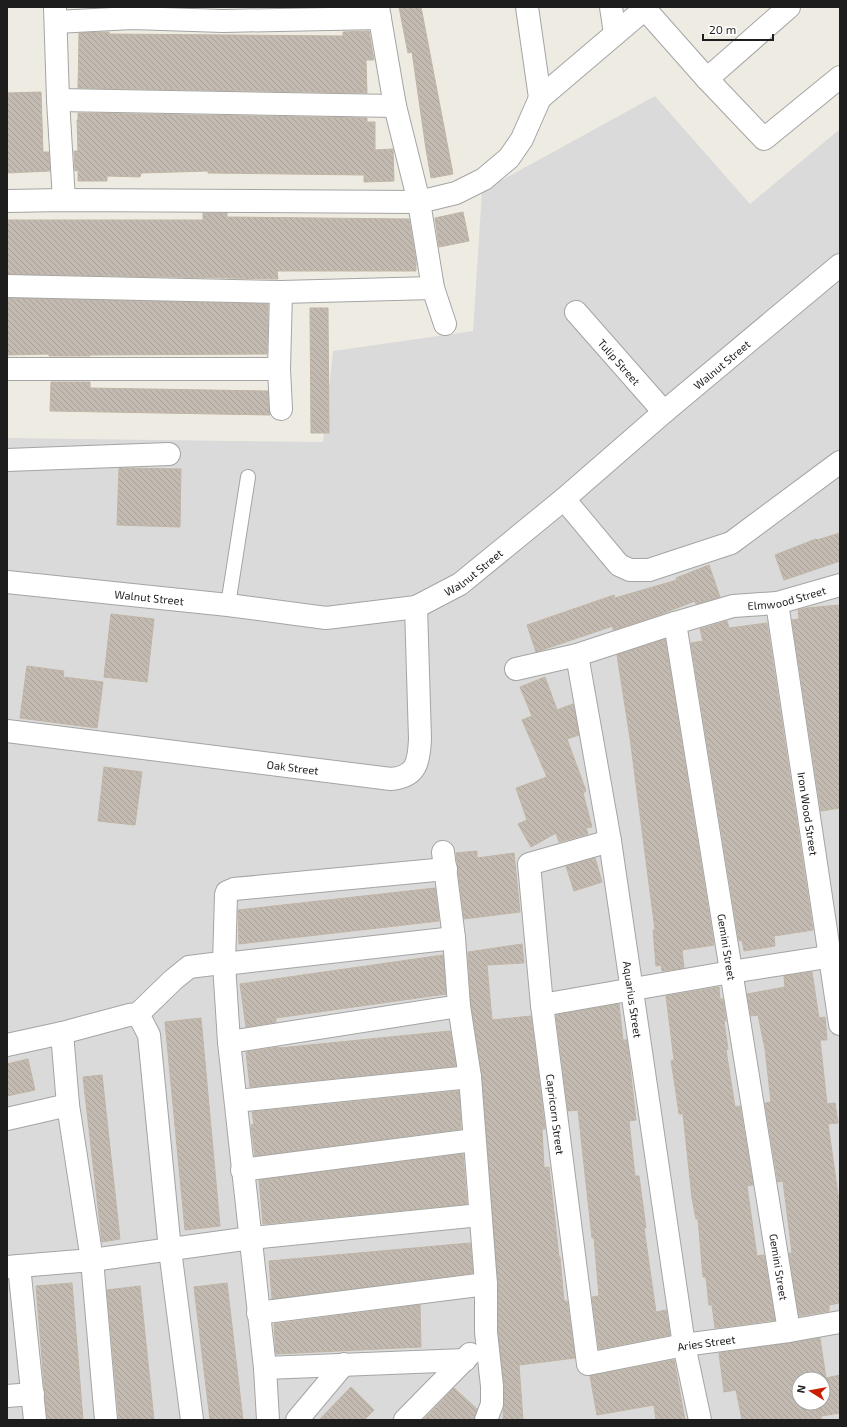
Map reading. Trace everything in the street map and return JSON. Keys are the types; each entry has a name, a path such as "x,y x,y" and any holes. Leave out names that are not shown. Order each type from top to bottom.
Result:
{"street":[{"path":"527,7 540,98"},
{"path":"611,7 615,34"},
{"path":"708,79 789,7"},
{"path":"7,202 64,200 419,202 456,193 484,179 509,158 522,139 540,98 646,8 708,79 764,139 840,77"},
{"path":"64,200 55,14 132,12 223,14 379,12 395,106 419,202 433,288 445,324"},
{"path":"58,100 395,106"},
{"name":"Walnut Street","path":"7,582 228,605 326,618 416,606 460,584 564,499 664,412 840,265"},
{"path":"7,286 281,292 433,288"},
{"path":"281,292 279,370 281,409"},
{"name":"Tulip Street","path":"576,312 664,412"},
{"path":"7,368 279,370"},
{"path":"7,460 169,454"},
{"path":"564,499 619,565 630,570 649,570 731,543 837,470"},
{"name":"Elmwood Street","path":"675,623 733,606 778,603 840,585"},
{"name":"Iron Wood Street","path":"778,603 835,956 840,1024"},
{"name":"Oak Street","path":"7,731 391,779 402,778 411,773 419,758 420,739 416,606"},
{"path":"516,669 577,655 675,623"},
{"name":"Gemini Street","path":"675,623 789,1331"},
{"name":"Aquarius Street","path":"577,655 610,841 684,1345 700,1420"},
{"name":"Capricorn Street","path":"588,1364 542,1005 529,864 610,841"},
{"path":"268,1420 265,1368 229,1042 224,964 226,895 228,891 242,888 444,861 454,938 459,1006 470,1077 486,1284 486,1332 492,1386 492,1404 486,1420"},
{"path":"7,1045 138,1014 189,966 224,964 454,938"},
{"path":"542,1005 731,972 835,956"},
{"path":"229,1042 459,1006"},
{"path":"138,1014 149,1035 170,1250 192,1420"},
{"path":"62,1033 68,1106 92,1260 106,1420"},
{"path":"236,1101 470,1077"},
{"path":"7,1119 68,1106"},
{"path":"242,1170 474,1140"},
{"path":"35,1420 33,1394 16,1330 13,1266 92,1260 251,1238 480,1214"},
{"path":"258,1313 486,1284"},
{"name":"Aries Street","path":"588,1364 684,1345 789,1331 832,1323"},
{"path":"405,1420 465,1360 486,1332"},
{"path":"265,1368 465,1360"},
{"path":"297,1420 344,1364"},
{"path":"7,1396 33,1394"}],"lane":[{"path":"228,605 248,477"}],"shaded area":[{"path":"655,96 750,204 840,129 840,1420 7,1420 7,438 323,442 333,351 473,331 482,191"}],"building":[{"path":"399,7 421,7 453,174 431,178 412,52 408,53"},
{"path":"369,31 374,60 366,60 367,93 78,88 79,33 109,32 109,34 343,36 343,32"},
{"path":"41,92 43,152 49,152 50,171 7,173 7,93"},
{"path":"78,113 367,118 367,122 375,122 375,150 393,149 394,181 364,182 364,175 208,173 208,171 141,173 140,177 107,176 107,181 78,181 78,170 75,171 74,151 78,151"},
{"path":"463,212 469,241 439,247 435,218"},
{"path":"203,213 227,213 227,217 409,219 416,261 416,271 277,271 278,279 7,274 7,220 203,220"},
{"path":"7,298 268,304 267,354 90,356 49,356 49,354 7,355"},
{"path":"310,308 328,308 329,433 311,433"},
{"path":"51,382 90,382 90,388 268,391 270,415 50,411"},
{"path":"119,468 181,469 180,527 117,525"},
{"path":"840,533 840,561 784,580 775,555 816,539 817,540"},
{"path":"709,565 720,597 696,604 695,601 613,630 613,626 536,652 527,625 614,595 615,598 677,580 676,578"},
{"path":"840,605 840,808 821,811 792,620 799,619 798,610"},
{"path":"111,614 154,619 147,682 104,677"},
{"path":"727,621 729,628 767,623 813,930 774,936 775,946 744,951 742,940 739,941 691,643 703,641 700,629"},
{"path":"665,639 714,945 682,950 684,968 662,971 661,965 656,966 653,930 655,930 630,738 617,655"},
{"path":"27,666 64,671 63,677 103,682 97,728 20,718"},
{"path":"545,677 557,710 573,704 579,735 567,739 586,791 583,793 592,827 586,828 588,834 559,842 556,833 531,847 518,824 527,820 516,788 547,777 522,720 532,716 520,687"},
{"path":"104,767 142,772 135,825 98,821"},
{"path":"477,851 477,858 514,853 520,912 464,919 456,853"},
{"path":"595,858 602,882 574,891 566,866"},
{"path":"435,888 439,921 239,944 238,910"},
{"path":"522,944 524,963 487,965 492,1020 531,1016 545,1129 542,1129 544,1168 549,1167 564,1301 567,1301 575,1358 519,1365 523,1420 503,1420 504,1386 498,1331 498,1283 482,1076 471,1005 468,952"},
{"path":"443,955 446,994 276,1018 276,1022 246,1027 240,984"},
{"path":"812,972 819,1018 825,1017 827,1040 820,1040 827,1104 835,1103 838,1123 828,1124 840,1208 840,1303 829,1305 829,1311 799,1316 789,1253 792,1253 783,1181 778,1182 765,1103 771,1102 765,1049 758,1015 751,1016 747,994 785,987 784,976"},
{"path":"719,987 720,999 723,999 726,1021 724,1021 728,1049 726,1050 735,1107 740,1106 753,1185 747,1186 757,1256 764,1255 775,1320 715,1328 712,1305 709,1305 706,1277 703,1277 698,1219 696,1219 692,1198 683,1114 679,1114 671,1061 674,1060 666,996"},
{"path":"619,1004 623,1040 627,1040 636,1120 629,1121 635,1176 639,1176 646,1228 644,1228 656,1312 666,1310 670,1335 599,1349 592,1297 599,1296 594,1238 592,1238 578,1110 568,1111 556,1015"},
{"path":"201,1018 220,1226 185,1230 165,1022"},
{"path":"450,1031 456,1066 250,1087 246,1052 279,1047"},
{"path":"28,1059 35,1090 7,1096 7,1064"},
{"path":"102,1075 120,1239 102,1242 83,1077"},
{"path":"459,1091 461,1129 255,1156 251,1125 254,1124 252,1112"},
{"path":"463,1154 467,1204 263,1224 259,1180"},
{"path":"470,1243 473,1273 272,1299 269,1261"},
{"path":"72,1283 83,1420 47,1420 36,1286"},
{"path":"227,1283 243,1420 210,1420 194,1287"},
{"path":"140,1286 154,1420 119,1420 107,1290"},
{"path":"420,1305 421,1347 276,1354 274,1324"},
{"path":"820,1338 825,1371 791,1371 791,1411 831,1411 831,1377 840,1375 840,1413 821,1416 822,1420 742,1420 736,1390 724,1392 719,1353"},
{"path":"674,1360 685,1420 656,1420 654,1405 597,1415 590,1376"},
{"path":"351,1387 374,1410 364,1420 319,1420"},
{"path":"454,1388 477,1409 474,1420 423,1420"}]}
